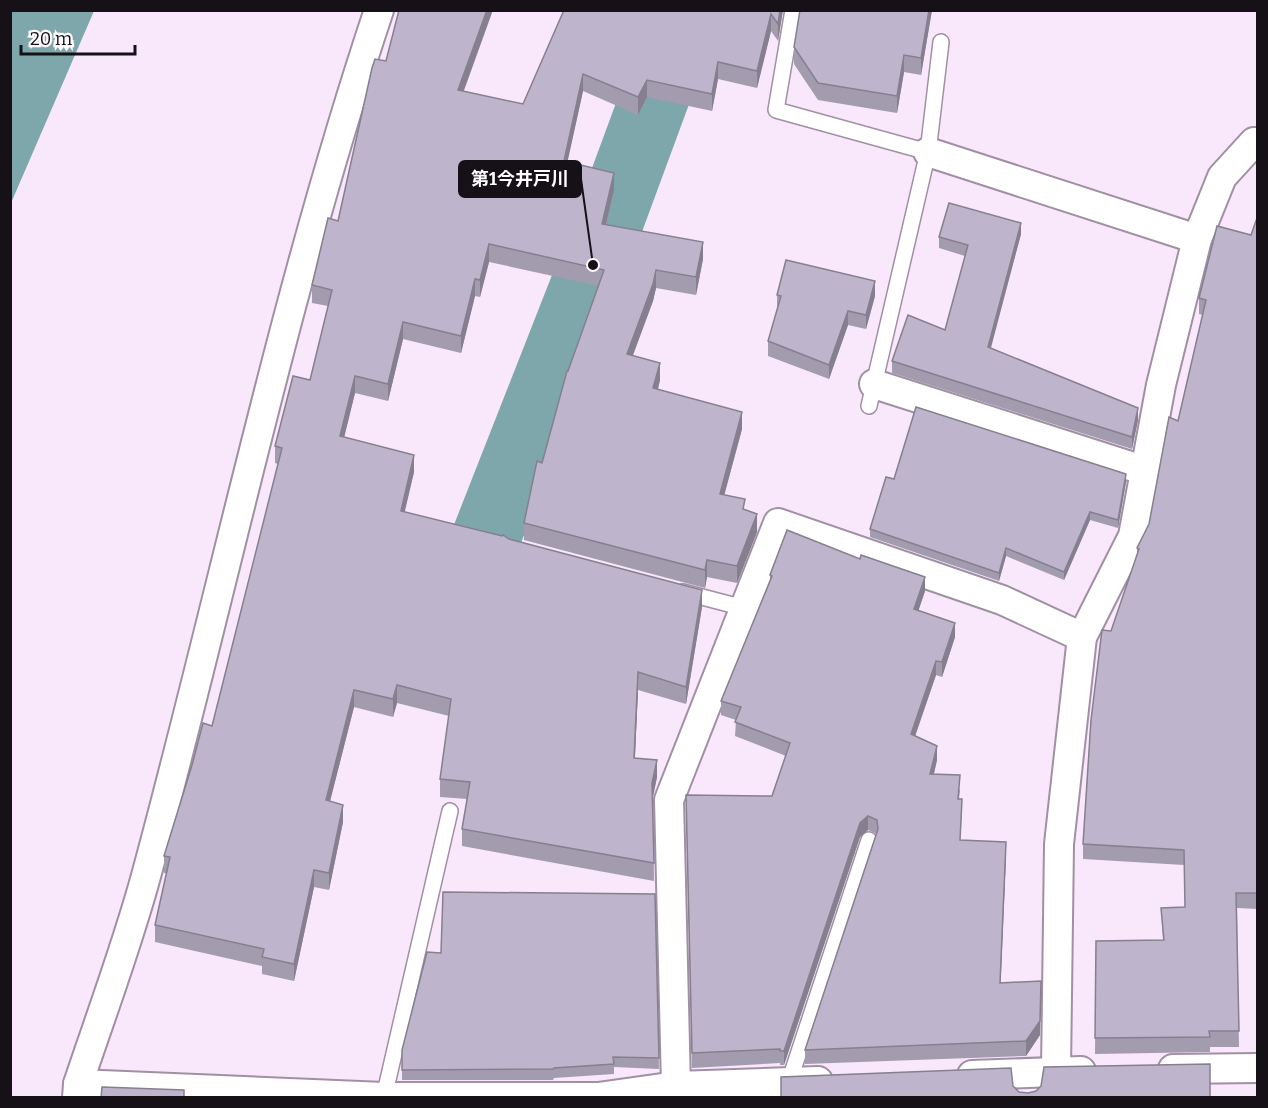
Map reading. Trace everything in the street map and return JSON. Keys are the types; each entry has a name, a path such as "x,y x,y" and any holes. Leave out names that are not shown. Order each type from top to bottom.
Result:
{"street":[{"path":"379,10 344,115 281,348 145,879 78,1091 384,1098 598,1097 676,1086 848,1080"},
{"path":"1056,1071 1059,844 1082,637 1133,536 1161,385 1197,238 1222,177 1254,142 1257,142"},
{"path":"928,152 1197,238"},
{"path":"871,395 1146,471"},
{"path":"676,1086 669,800 778,523 1002,600 1082,637"},
{"path":"1151,1070 1257,1068"},
{"path":"944,1076 1027,1085 1056,1071 1103,1071"}],"lane":[{"path":"793,10 776,110 928,152"},
{"path":"871,395 928,152 941,42"},
{"path":"667,588 744,608"},
{"path":"384,1098 450,811"},
{"path":"789,1082 869,840"}],"shaded area":[{"path":"10,11 94,11 11,203"}],"building":[{"path":"399,10 487,10 458,90 523,104 564,10 780,10 778,24 771,14 757,71 718,62 712,94 647,80 638,97 583,74 564,161 614,173 602,224 703,242 696,277 656,270 627,354 660,363 653,388 742,412 720,494 745,499 743,509 757,514 737,566 707,560 705,570 524,523 537,461 542,463 567,371 604,270 489,244 480,280 475,279 461,336 403,322 388,384 355,376 340,436 414,455 401,511 503,535 509,539 702,590 686,687 638,672 634,758 657,760 652,783 654,863 462,829 470,782 440,779 451,699 397,685 393,699 354,690 326,800 343,805 329,873 314,870 294,964 262,957 264,949 155,925 170,857 164,856 203,723 212,726 282,448 275,446 293,376 310,380 332,290 312,285 328,218 338,221 372,68 375,59 386,61"},
{"path":"800,10 929,10 921,58 904,55 897,96 818,83 794,47"},
{"path":"949,203 1021,223 988,347 1138,408 1132,437 892,361 908,315 945,330 968,245 939,237"},
{"path":"1257,218 1257,893 1236,893 1239,1031 1209,1031 1210,1037 1095,1038 1096,941 1164,940 1161,908 1185,907 1184,850 1083,844 1091,720 1102,630 1111,631 1139,549 1137,548 1149,524 1169,417 1178,421 1206,300 1199,298 1217,226 1251,235"},
{"path":"786,260 875,281 866,315 848,311 829,365 768,341 781,296 777,295"},
{"path":"916,407 1126,474 1118,520 1090,512 1064,572 1006,548 999,573 870,529 886,477 894,479"},
{"path":"787,530 860,559 861,555 925,577 914,609 955,623 942,662 936,661 911,734 937,746 930,774 960,775 958,799 962,799 960,840 1006,842 1000,983 1041,981 1040,1021 1026,1041 805,1050 878,829 877,820 868,816 860,823 784,1051 780,1049 692,1053 686,795 772,796 790,743 735,722 741,707 721,701 772,576 770,575"},
{"path":"443,892 655,894 659,1058 613,1057 614,1064 553,1069 402,1070 402,1050 427,952 441,953"},
{"path":"1210,1064 1210,1098 781,1098 781,1077 1011,1068 1013,1086 1019,1092 1028,1093 1036,1091 1041,1086 1044,1067"},
{"path":"102,1087 184,1090 184,1098 101,1098"}],"waterway":[{"path":"462,624 478,558 593,265 687,10"}],"place":[{"name":"第1今井戸川","path":"593,265"}]}
